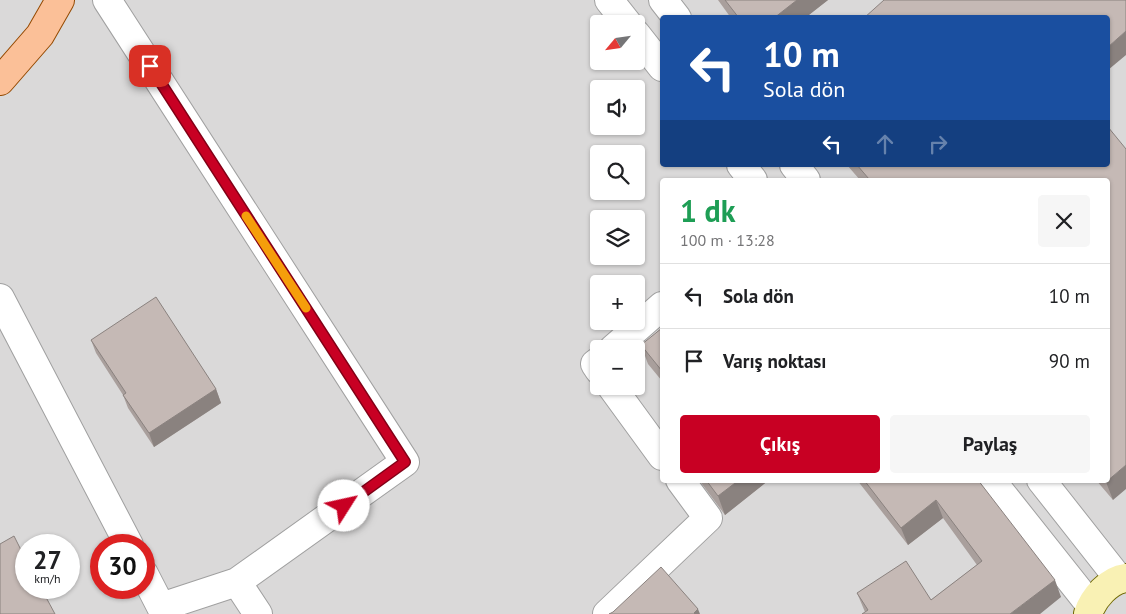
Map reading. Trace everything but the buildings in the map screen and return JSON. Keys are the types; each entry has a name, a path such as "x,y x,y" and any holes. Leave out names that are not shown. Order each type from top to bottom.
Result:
{"main road":[{"path":"0,81 40,35 60,0"},
{"path":"1089,610 1104,589 1122,579"}],"street":[{"path":"107,0 405,462 237,582 161,607 155,595"},
{"path":"609,0 621,15"},
{"path":"663,0 675,15"},
{"path":"645,45 660,64"},
{"path":"743,167 751,178"},
{"path":"796,167 804,178"},
{"path":"0,298 123,534"},
{"path":"623,340 660,308"},
{"path":"618,395 660,453"},
{"path":"607,614 708,518 682,483"},
{"path":"993,483 1089,610"},
{"path":"1043,483 1122,579"},
{"path":"237,582 258,614"}],"shaded area":[{"path":"0,0 1126,0 1126,614 0,614"}],"slow traffic":[{"path":"246,216 306,308"}],"route":[{"path":"150,66 405,462 344,506"}]}
